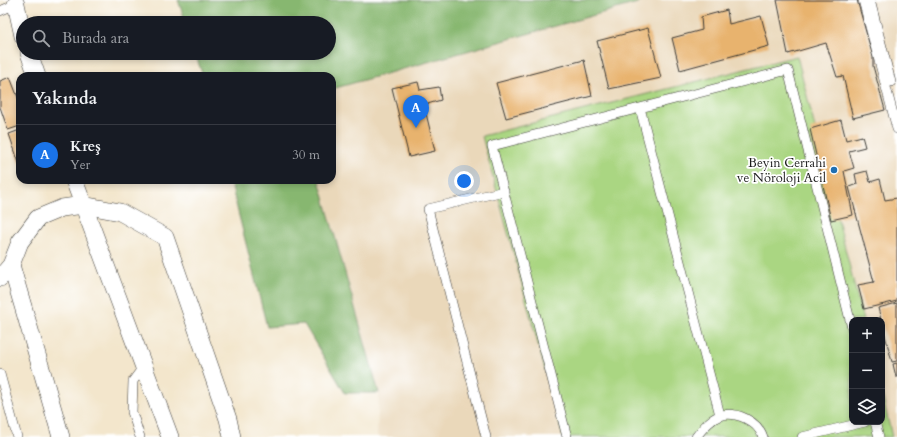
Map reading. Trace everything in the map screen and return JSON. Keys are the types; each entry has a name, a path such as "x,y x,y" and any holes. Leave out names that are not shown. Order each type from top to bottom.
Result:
{"street":[{"path":"16,2 19,16"},
{"path":"31,60 36,72"},
{"path":"76,184 170,437"},
{"path":"0,278 11,265 20,242 38,218 62,208 83,204 120,212 166,237 228,419 232,437"},
{"path":"11,265 61,437"}],"lane":[{"path":"863,0 897,129"},
{"path":"870,0 897,104"},
{"path":"0,11 16,2"},
{"path":"567,437 492,146 788,70 849,317"},
{"path":"640,108 720,415"},
{"path":"486,437 428,209 504,191"},
{"path":"140,437 132,412 133,381 144,366"},
{"path":"0,374 17,437"},
{"path":"696,437 705,426 720,415 739,416 752,421 763,437"},
{"path":"802,437 852,425"},
{"path":"877,425 879,437"}],"shaded area":[{"path":"178,0 897,0 897,437 377,437 379,393 345,393 304,324 267,327 231,184 336,184 336,72 202,72 197,60 336,60 336,16 184,16"}],"green space":[{"path":"178,0 648,0 336,88 336,72 202,72 197,60 336,60 336,16 184,16"},
{"path":"797,56 862,317 849,317 849,425 885,425 885,408 892,437 563,437 482,136"},
{"path":"231,184 320,184 379,393 345,393 304,324 267,327"}],"building":[{"path":"777,0 857,0 873,57 873,66 885,110 853,118 843,76 837,77 826,43 788,54"},
{"path":"727,10 729,24 761,16 769,46 680,70 672,38 702,30 701,17"},
{"path":"648,28 661,78 609,89 597,41"},
{"path":"584,60 592,96 506,118 496,83"},
{"path":"10,77 16,93 16,127 8,130 0,107 0,81"},
{"path":"418,82 420,90 439,87 441,100 424,105 435,151 409,157 392,88"},
{"name":"Beyin Cerrahi ve Nöroloji Acil","path":"841,120 846,140 862,136 865,147 849,151 854,168 844,171 853,215 831,220 810,129"},
{"path":"16,131 16,154 9,134"},
{"path":"867,171 870,182 880,179 885,200 897,198 897,301 864,309 858,285 874,282 849,187 857,184 855,174"},
{"path":"897,303 897,361 892,362 885,335 885,317 880,317 878,308"},
{"path":"897,363 897,377 896,377 893,364"}],"place":[{"name":"Kreş","path":"416,128"},
{"name":"Beyin Cerrahi ve Nöroloji Acil","path":"834,170"}]}
